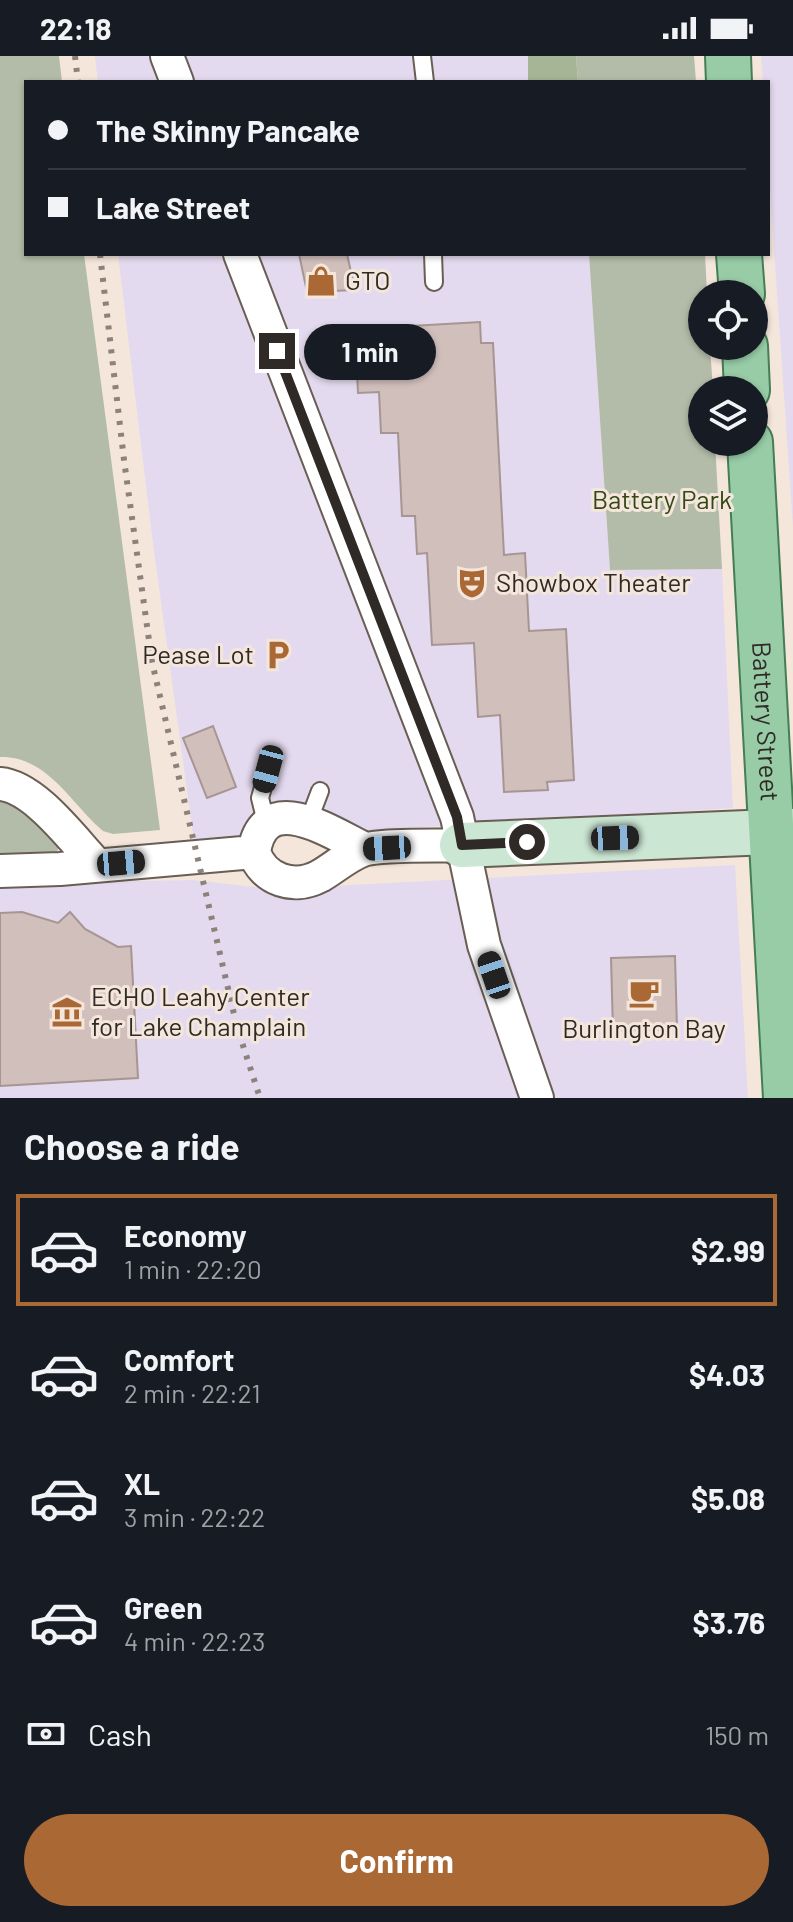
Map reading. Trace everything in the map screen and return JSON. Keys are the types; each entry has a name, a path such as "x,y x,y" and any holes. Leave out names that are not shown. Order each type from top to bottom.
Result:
{"main road":[{"path":"728,56 729,80"},
{"path":"739,256 741,280"},
{"name":"Battery Street","path":"751,456 782,831 786,1098"}],"street":[{"path":"167,56 176,80"},
{"path":"241,256 457,817 484,945 537,1098"},
{"path":"0,784 21,789 35,799 97,865"},
{"path":"0,871 97,865 260,839 282,819 314,806 365,849"},
{"path":"260,839 264,871 280,881 301,882 319,877 365,849 782,831"}],"lane":[{"path":"422,56 425,80"},
{"path":"433,256 434,282"},
{"path":"260,839 260,798 268,769"}],"shaded area":[{"path":"95,56 528,56 528,80 98,80"},
{"path":"761,56 793,56 793,527 770,190 770,80 763,80"},
{"path":"118,256 589,256 610,570 722,569 733,808 194,841 153,544"},
{"path":"735,865 748,1098 0,1098 0,884 193,880 272,889"}],"green space":[{"path":"0,56 59,56 62,80 24,80 24,256 84,256 160,830 113,834 103,831 45,773 32,764 0,757"},
{"path":"528,56 576,56 578,80 528,80"},
{"path":"576,56 694,56 696,80 578,80"},
{"name":"Battery Park","path":"589,256 705,256 706,280 688,280 688,360 711,360 712,376 688,376 688,456 716,456 722,569 610,570"},
{"path":"0,796 13,799 59,843 57,854 0,857"}],"building":[{"path":"299,256 347,256 355,290 307,292"},
{"path":"480,322 481,343 493,343 504,555 525,553 529,631 566,629 574,780 547,782 548,790 504,792 500,715 478,717 474,643 432,645 427,553 417,554 415,516 402,516 398,433 381,433 379,392 358,393 356,351 395,349 394,327"},
{"path":"213,726 236,787 207,798 183,738"},
{"name":"ECHO Leahy Center for Lake Champlain","path":"22,912 58,923 70,912 85,929 118,947 131,946 138,1078 0,1086 0,913"},
{"name":"Burlington Bay","path":"675,956 677,1029 613,1031 611,958"}],"railway":[{"path":"75,56 78,80"},
{"path":"100,256 152,662 237,1027 260,1098"}],"place":[{"name":"GTO","path":"321,281"},
{"name":"Showbox Theater","path":"472,583"},
{"name":"Pease Lot","path":"278,655"},
{"name":"Burlington Bay","path":"644,993"},
{"name":"ECHO Leahy Center for Lake Champlain","path":"67,1012"}],"route":[{"path":"277,351 457,817 462,845 527,842"}]}
